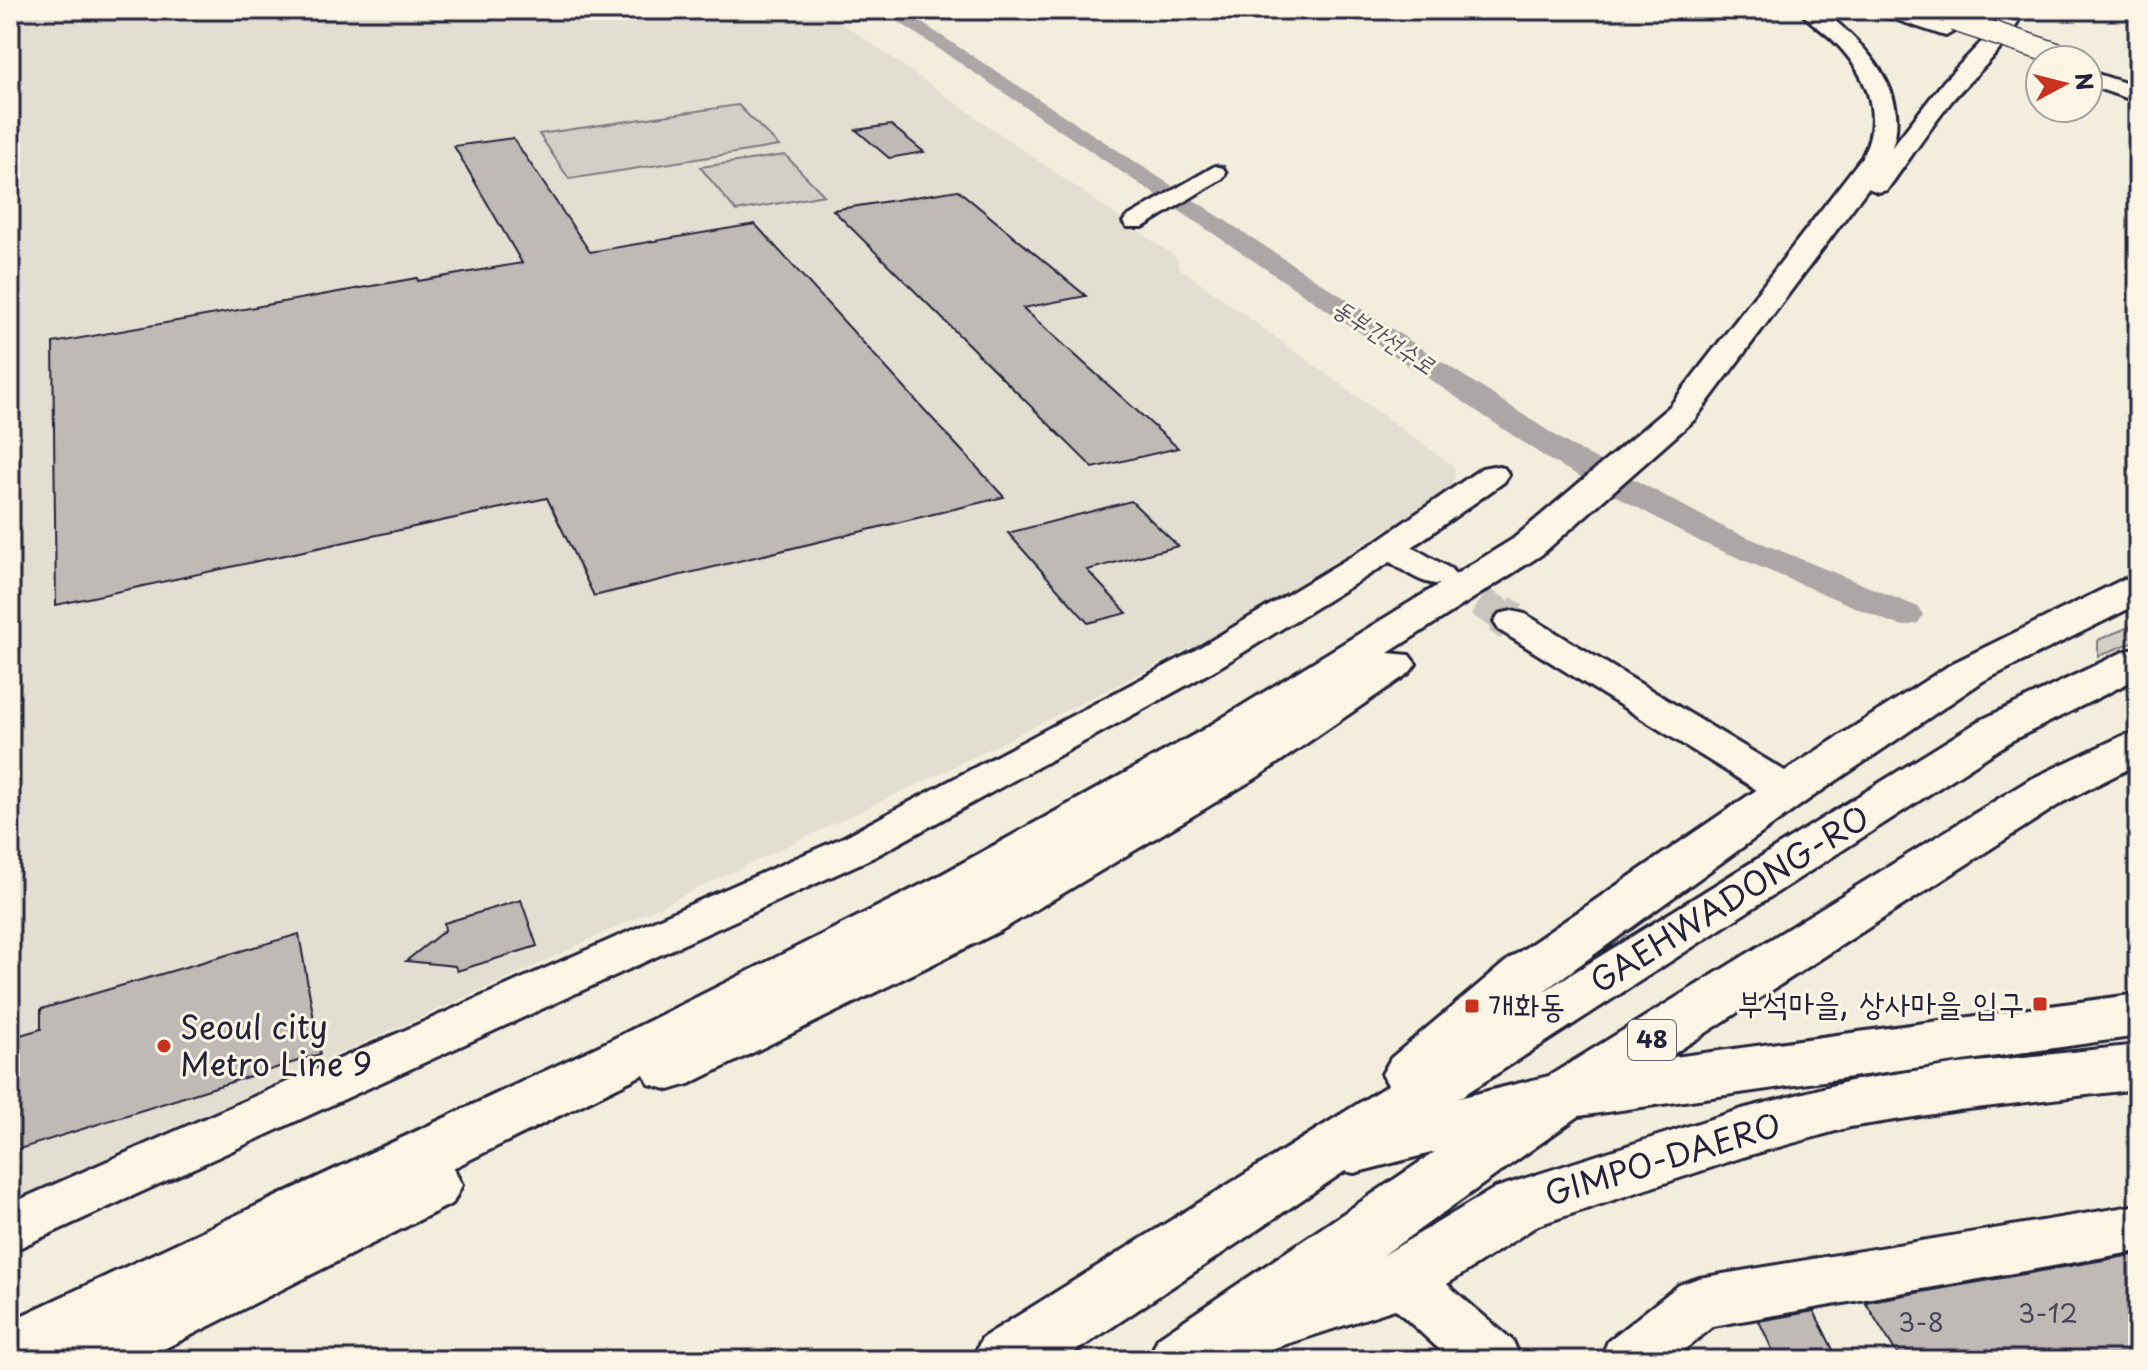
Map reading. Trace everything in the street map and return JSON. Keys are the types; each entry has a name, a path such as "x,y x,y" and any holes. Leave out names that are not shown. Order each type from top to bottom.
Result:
{"main road":[{"path":"1692,417 1864,176 1883,137 1884,110 1877,83 1862,58 1809,10"},
{"path":"1886,10 1950,25 2024,49"},
{"path":"1923,10 1950,25 2024,55"},
{"path":"75,1360 611,1096 982,918 1239,768 1538,554 1692,417 1952,83 2001,33 2011,18 2011,10"},
{"path":"2104,74 2138,81"},
{"path":"2104,78 2138,95"},
{"path":"10,1354 627,1057 953,890 1538,554"},
{"path":"1313,1160 1528,973 1788,791 1968,672 2138,588"},
{"name":"GAEHWADONG-RO","path":"1006,1360 1313,1160 1593,987 1997,730 2138,661"},
{"name":"48","path":"1198,1349 1565,1095 2046,791 2138,746"},
{"name":"48","path":"1313,1160 1565,1095 2138,1015"},
{"name":"GIMPO-DAERO","path":"1198,1349 1401,1279 1517,1206 1742,1133 1850,1104 1959,1087 2138,1067"}],"street":[{"path":"1142,218 1210,176"},
{"path":"10,1229 859,847 1205,660 1389,548 1493,475"},
{"path":"1389,548 1439,576"},
{"path":"1512,622 1788,791"},
{"path":"1629,1360 1699,1303 2138,1228"},
{"path":"1401,1279 1492,1360"}],"shaded area":[{"path":"10,10 823,10 1176,257 1180,268 1454,467 1455,476 1448,490 1223,632 945,771 522,972 10,1201"},
{"path":"738,105 779,146 569,179 539,134"},
{"path":"785,155 824,195 736,211 700,167"},
{"path":"2138,623 2138,640 2098,656 2098,640"}],"building":[{"path":"891,125 924,152 889,158 856,130"},
{"path":"513,138 590,252 755,224 1004,497 594,596 547,498 56,605 53,343 417,278 418,281 522,263 454,146"},
{"path":"958,190 1086,296 1023,308 1178,448 1093,468 833,210"},
{"path":"1131,501 1178,546 1087,570 1127,613 1088,623 1008,533"},
{"path":"521,900 537,946 457,971 455,966 406,961 445,930 444,923"},
{"name":"Seoul city Metro Line 9","path":"299,934 320,1054 10,1152 10,1038 41,1029 41,1009"},
{"path":"2138,1254 2138,1360 1901,1360 1865,1302"},
{"path":"1814,1311 1838,1360 1777,1360 1759,1321"}],"waterway":[{"name":"동부간선수로","path":"890,10 1559,452 1713,535 1905,615"}],"tunnel":[{"path":"1439,576 1503,616"},
{"path":"1503,616 1512,622"}],"place":[{"name":"부석마을, 상사마을 입구","path":"2040,1004"},
{"name":"개화동","path":"1472,1006"},
{"name":"Seoul city Metro Line 9","path":"164,1046"}]}
